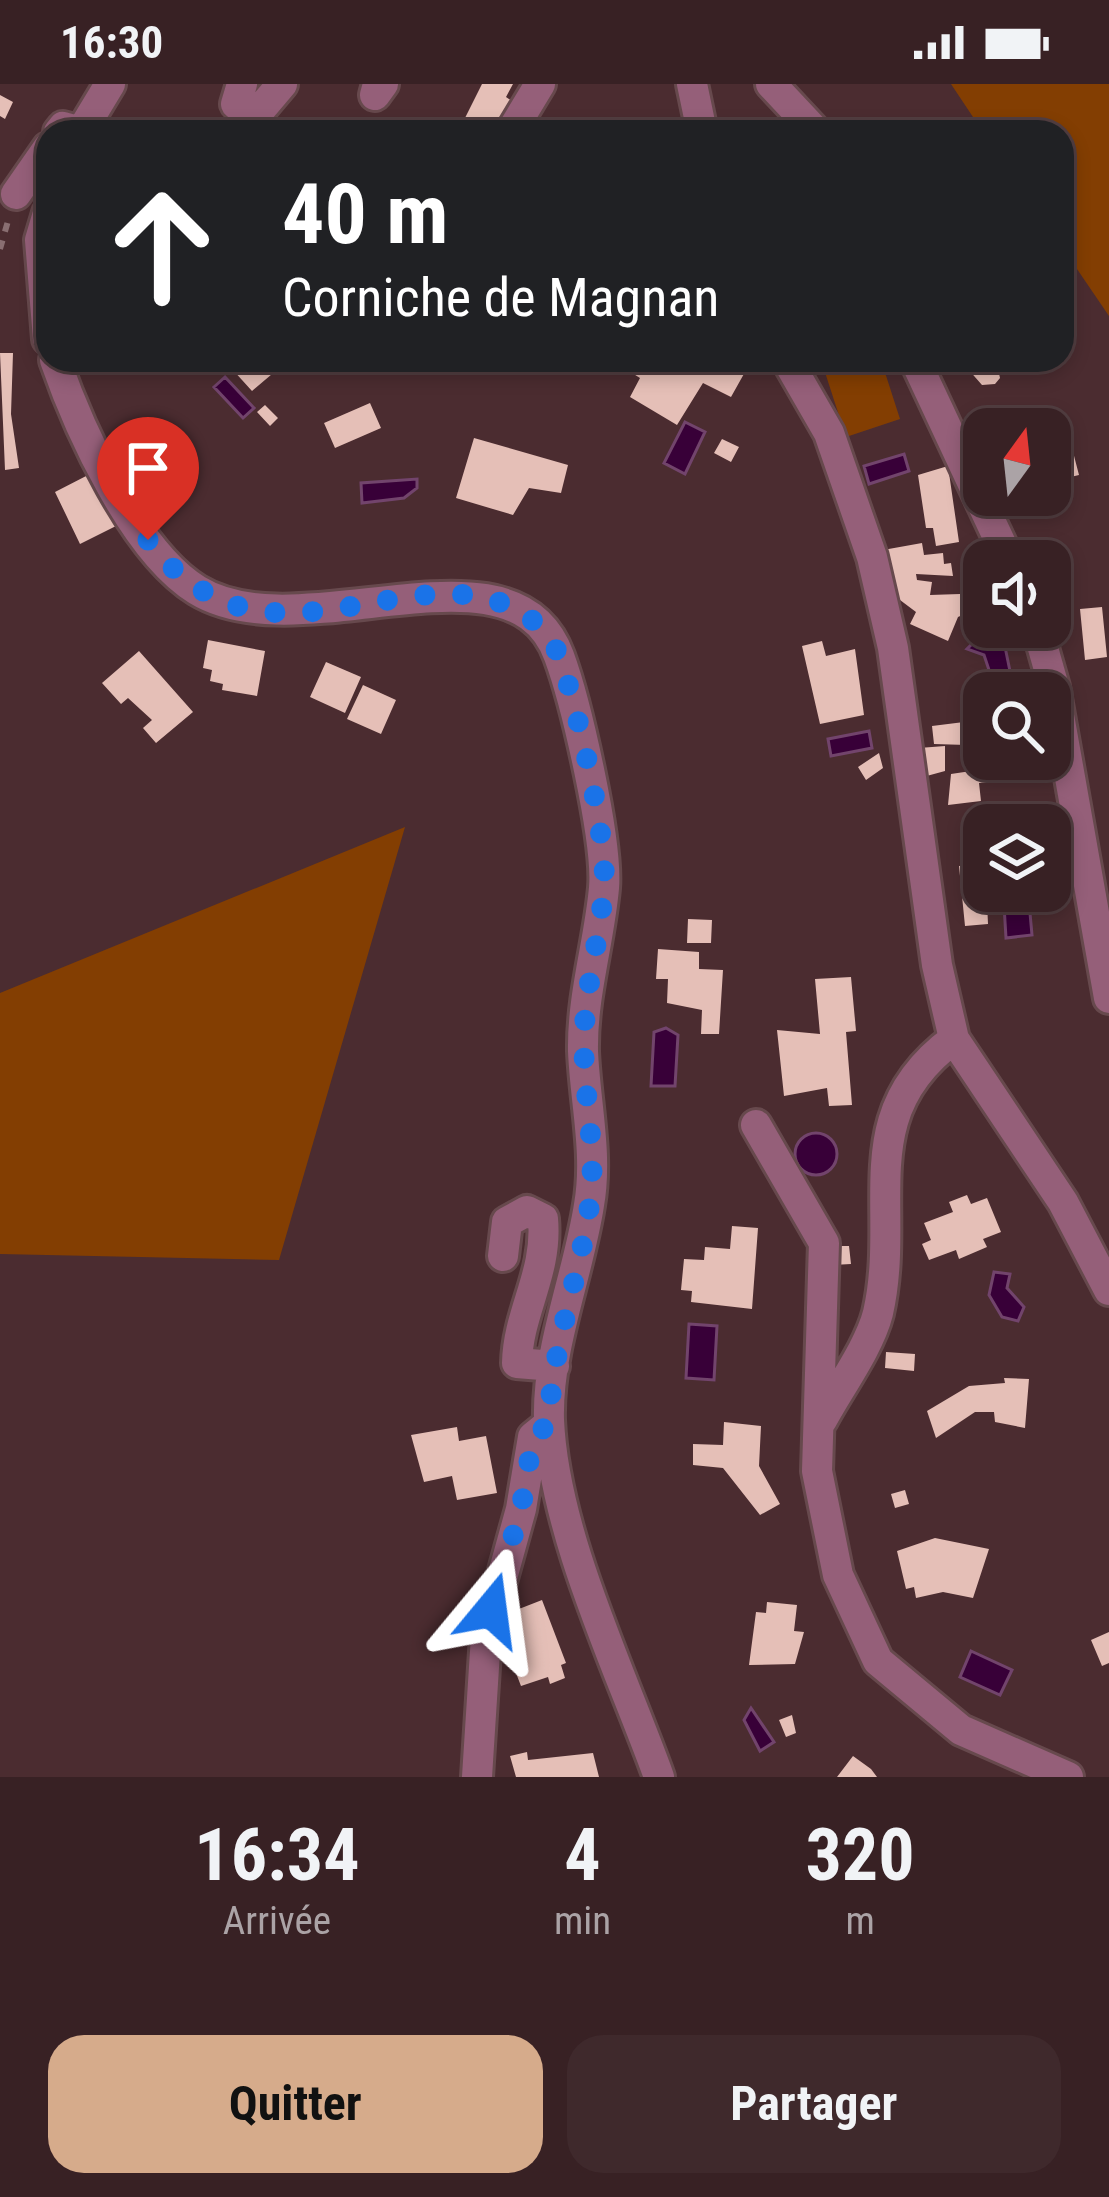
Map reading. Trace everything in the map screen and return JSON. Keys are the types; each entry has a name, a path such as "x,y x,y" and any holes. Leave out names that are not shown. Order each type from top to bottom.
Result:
{"street":[{"path":"88,120 110,84"},
{"path":"242,84 236,104 246,112 260,110 282,84"},
{"path":"518,120 540,84"},
{"path":"692,84 700,120"},
{"path":"770,84 804,120"},
{"path":"16,194 36,165"},
{"path":"60,372 90,443 133,520 194,589 226,604 278,613 469,592 507,602 539,626 558,652 604,844 604,886 586,988 590,1200 554,1366 549,1424 577,1548 658,1777"},
{"path":"794,372 829,434 872,557 893,648 937,965 954,1039 1063,1202 1109,1290"},
{"path":"921,372 1000,540"},
{"path":"1043,648 1054,687 1109,998"},
{"path":"818,1427 878,1315 891,1115 926,1060 954,1039"},
{"path":"756,1125 824,1243 817,1471 838,1575 878,1661 961,1730 1068,1777"},
{"path":"502,1256 507,1222 526,1211 543,1219 545,1248 536,1293 518,1326 517,1364 554,1366"},
{"path":"477,1777 479,1685 491,1610 521,1509 533,1437 549,1424"}],"shaded area":[{"path":"951,84 1109,84 1109,316 1074,265 1074,120 975,120"},
{"path":"825,372 885,372 900,419 846,437"},
{"path":"225,377 254,408 243,418 214,387"},
{"path":"685,422 705,432 685,474 664,463"},
{"path":"904,454 909,471 869,484 864,466"},
{"path":"417,479 417,488 404,498 362,503 361,483"},
{"path":"1005,648 1010,672 990,672 984,655 967,649"},
{"path":"869,731 872,748 831,756 828,739"},
{"path":"405,827 279,1260 0,1254 0,993"},
{"path":"1004,912 1030,912 1032,935 1006,938"},
{"path":"666,1028 678,1035 675,1086 651,1086 654,1032"},
{"path":"816,1133 831,1139 837,1154 831,1169 816,1175 801,1169 795,1154 801,1139"},
{"path":"994,1272 1010,1274 1007,1288 1024,1307 1018,1321 1002,1317 989,1295"},
{"path":"689,1324 717,1326 714,1380 686,1378"},
{"path":"971,1651 1012,1670 1000,1695 960,1677"},
{"path":"751,1708 774,1742 760,1751 744,1720"}],"building":[{"path":"482,84 513,84 506,97 512,101 500,120 464,120"},
{"path":"0,95 13,102 5,119 0,116"},
{"path":"0,353 13,353 11,414 19,468 5,470"},
{"path":"235,372 274,372 252,391"},
{"path":"745,372 731,397 703,383 677,425 630,397 640,378 632,373"},
{"path":"971,372 999,372 995,384 982,385"},
{"path":"370,403 381,428 335,448 324,423"},
{"path":"265,405 278,418 270,426 257,412"},
{"path":"474,438 568,465 561,493 529,488 513,515 456,498"},
{"path":"722,439 739,447 731,462 714,453"},
{"path":"1071,444 1079,475 1071,477"},
{"path":"948,466 959,542 936,546 933,528 926,528 918,475"},
{"path":"90,474 122,523 80,544 55,492"},
{"path":"922,543 924,555 943,553 944,564 951,563 953,576 916,574 917,580 932,582 930,595 963,592 963,615 948,641 910,624 916,612 896,597 883,550"},
{"path":"1102,607 1107,657 1085,660 1080,609"},
{"path":"208,640 265,651 257,696 222,690 223,684 210,681 212,670 203,668"},
{"path":"822,641 826,656 855,649 864,715 820,724 802,646"},
{"path":"139,651 193,712 156,743 143,728 152,720 128,698 121,704 102,683"},
{"path":"326,662 361,677 345,713 310,697"},
{"path":"363,685 396,700 381,734 347,719"},
{"path":"963,722 963,745 934,744 932,726"},
{"path":"945,746 945,771 923,777 919,748"},
{"path":"879,753 883,768 866,780 858,767"},
{"path":"963,772 963,780 1013,780 979,783 981,801 948,805 951,774"},
{"path":"964,912 987,912 988,924 965,926"},
{"path":"688,919 712,920 711,943 687,943"},
{"path":"658,949 699,952 699,969 723,970 719,1034 701,1034 702,1010 667,1003 668,979 656,979"},
{"path":"851,977 856,1031 846,1032 852,1105 829,1106 827,1088 784,1096 777,1030 820,1034 815,979"},
{"path":"967,1195 971,1204 987,1198 1001,1232 983,1239 987,1247 959,1259 956,1250 929,1260 922,1244 931,1240 924,1223 953,1212 949,1202"},
{"path":"732,1226 758,1228 752,1309 691,1302 692,1291 681,1290 684,1259 704,1260 705,1247 730,1249"},
{"path":"832,1246 849,1246 851,1264 833,1265"},
{"path":"886,1352 915,1354 914,1371 885,1368"},
{"path":"1004,1378 1029,1379 1025,1428 995,1422 994,1412 975,1412 936,1438 927,1411 969,1386 1005,1383"},
{"path":"724,1422 761,1426 759,1466 780,1504 760,1515 723,1468 693,1465 693,1444 723,1445"},
{"path":"457,1427 459,1441 486,1436 497,1493 457,1500 452,1476 424,1482 411,1435"},
{"path":"905,1490 909,1504 895,1508 891,1494"},
{"path":"935,1538 989,1549 973,1598 943,1592 916,1598 914,1587 906,1589 897,1551"},
{"path":"542,1600 566,1663 561,1665 565,1678 550,1684 548,1677 521,1686 500,1632 506,1630 501,1616"},
{"path":"767,1602 797,1605 794,1631 804,1632 795,1664 749,1665 756,1612 766,1613"},
{"path":"1109,1632 1109,1663 1102,1666 1091,1640"},
{"path":"792,1715 796,1733 786,1737 779,1720"},
{"path":"527,1752 528,1760 593,1753 599,1777 516,1777 510,1756"},
{"path":"853,1756 871,1769 877,1777 837,1777"}],"route":[{"path":"148,540 194,589 226,604 278,613 469,592 507,602 539,626 558,652 604,844 604,886 586,988 590,1200 554,1366 549,1424 533,1437 521,1509 491,1610"}]}
